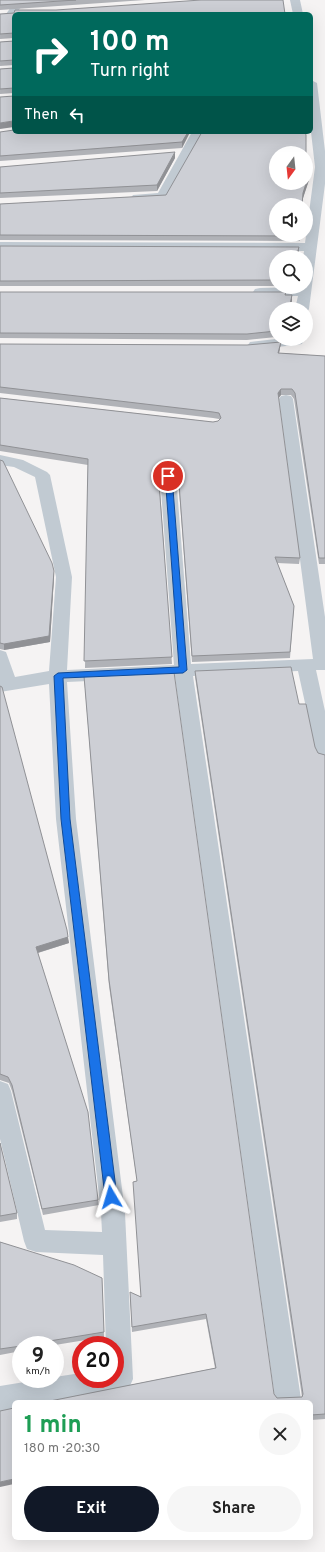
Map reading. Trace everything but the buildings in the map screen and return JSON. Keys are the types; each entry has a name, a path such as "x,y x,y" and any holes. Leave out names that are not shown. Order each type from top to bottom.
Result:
{"lane":[{"path":"5,15 21,0"},
{"path":"295,0 298,12"},
{"path":"313,87 325,89"},
{"path":"311,250 322,167 313,102"},
{"path":"127,199 162,196 197,134"},
{"path":"171,154 187,152"},
{"path":"0,246 311,247"},
{"path":"250,292 269,291"},
{"path":"239,345 269,343"},
{"path":"0,656 4,685 58,676 324,664 286,399"},
{"path":"0,460 18,463 42,475 64,577 58,676 66,819 112,1205 120,1378 0,1399"},
{"path":"168,476 183,670 288,1398"},
{"path":"306,665 325,753"},
{"path":"0,1091 36,1242 114,1244"}],"route":[{"path":"111,1197 66,819 58,676 183,670 168,476"}]}
